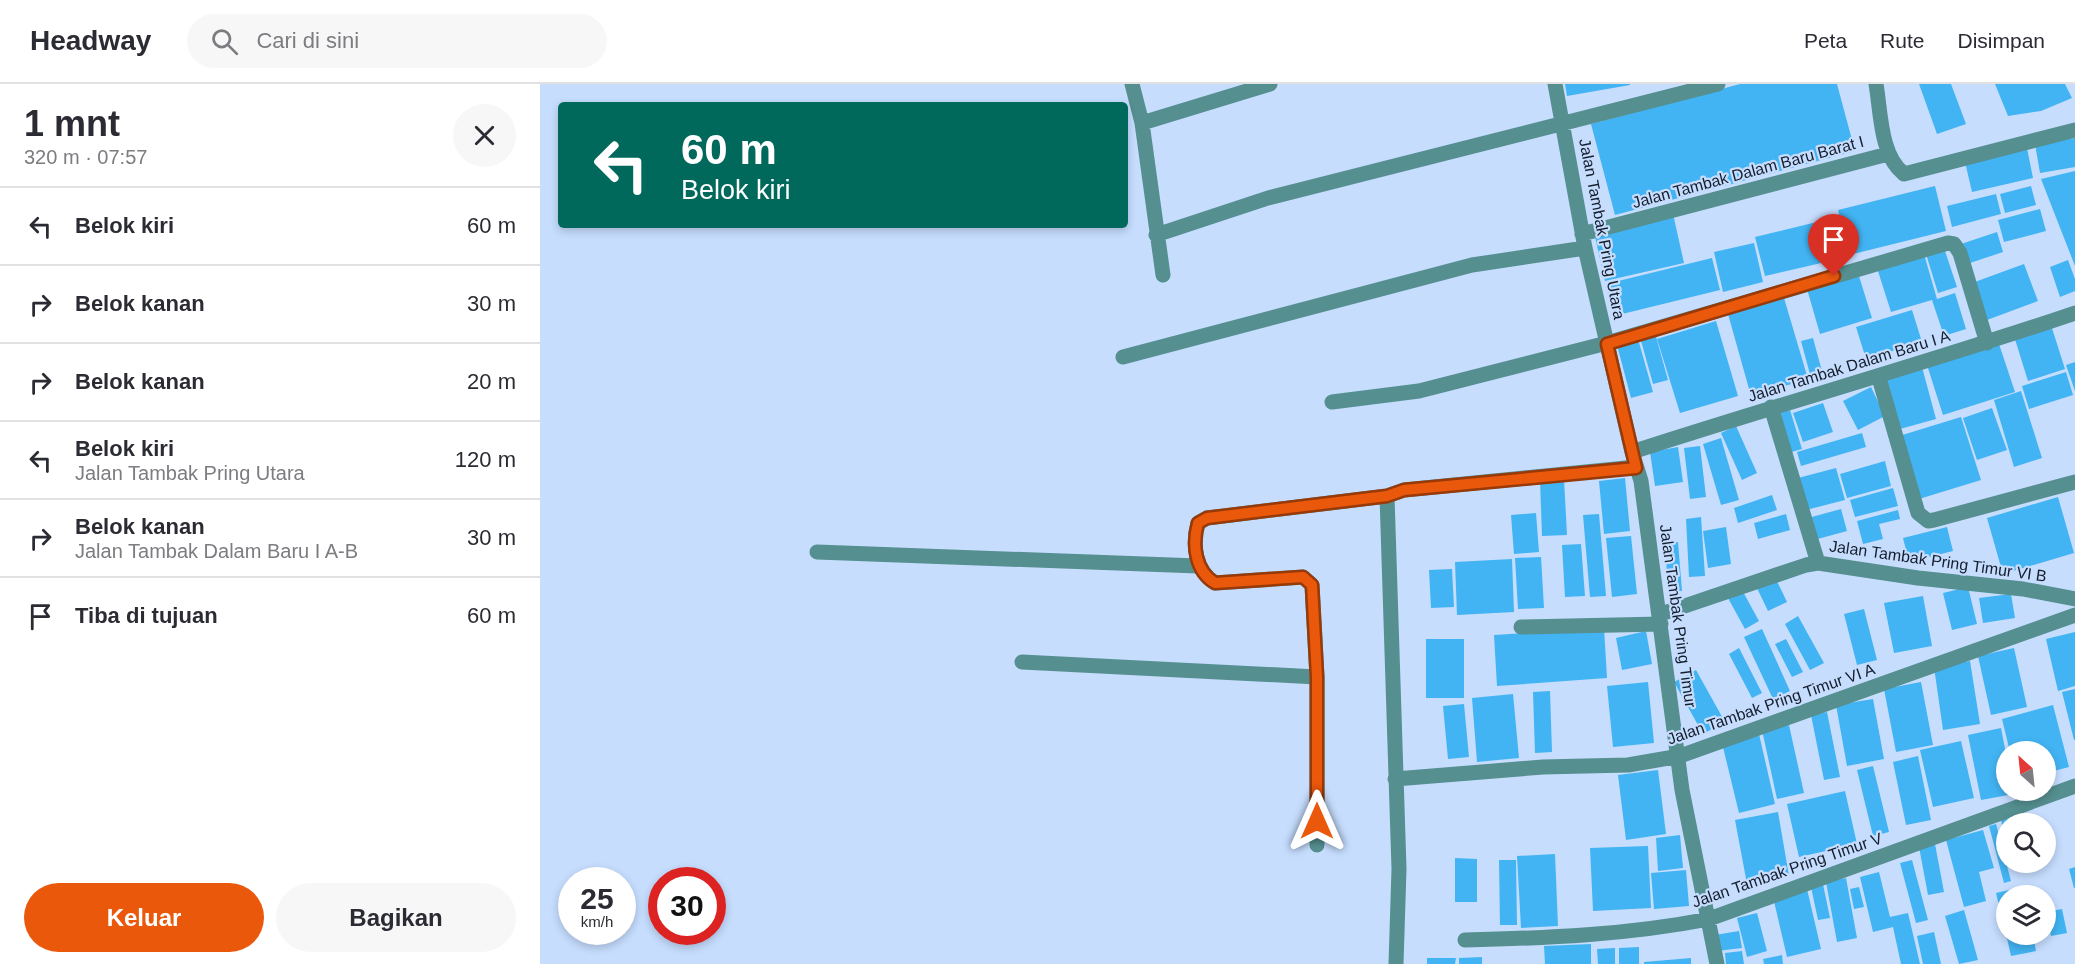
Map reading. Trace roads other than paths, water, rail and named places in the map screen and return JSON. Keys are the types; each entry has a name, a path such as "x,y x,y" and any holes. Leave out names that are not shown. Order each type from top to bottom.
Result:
{"street":[{"path":"1132,84 1142,123 1163,275"},
{"path":"1142,123 1270,84"},
{"name":"Jalan Tambak Pring Utara","path":"1555,84 1584,241 1632,452"},
{"path":"1156,235 1268,198 1718,84"},
{"path":"1876,84 1888,154 1893,165 1904,174 2075,130"},
{"name":"Jalan Tambak Dalam Baru Barat I","path":"1123,357 1472,265 1584,241 1888,154"},
{"path":"1332,402 1419,391 1607,344 1948,243 1954,244 1960,253 1987,343"},
{"name":"Jalan Tambak Dalam Baru I A","path":"1632,452 1771,407 1879,378 2075,313"},
{"path":"1879,378 1918,513 1923,518 1934,520 2075,482"},
{"path":"1771,407 1818,563"},
{"name":"Jalan Tambak Pring Timur","path":"1632,452 1641,481 1693,855 1709,919 1717,964"},
{"path":"1317,845 1317,677 1312,585 1309,579 1303,577 1215,583 1206,577 1198,566 1196,533 1198,523 1207,518 1387,496 1404,490 1636,468"},
{"path":"1387,496 1399,869 1396,964"},
{"path":"817,552 1198,566"},
{"name":"Jalan Tambak Pring Timur VI B","path":"1521,627 1661,619 1806,565 1818,563 1918,578 2023,589 2075,599"},
{"name":"Jalan Tambak Pring Timur VI A","path":"1395,779 1543,766 1628,765 1680,756 2075,615"},
{"path":"1022,662 1317,677"},
{"name":"Jalan Tambak Pring Timur V","path":"1465,940 1589,936 1651,930 1709,919 2075,786"}]}
